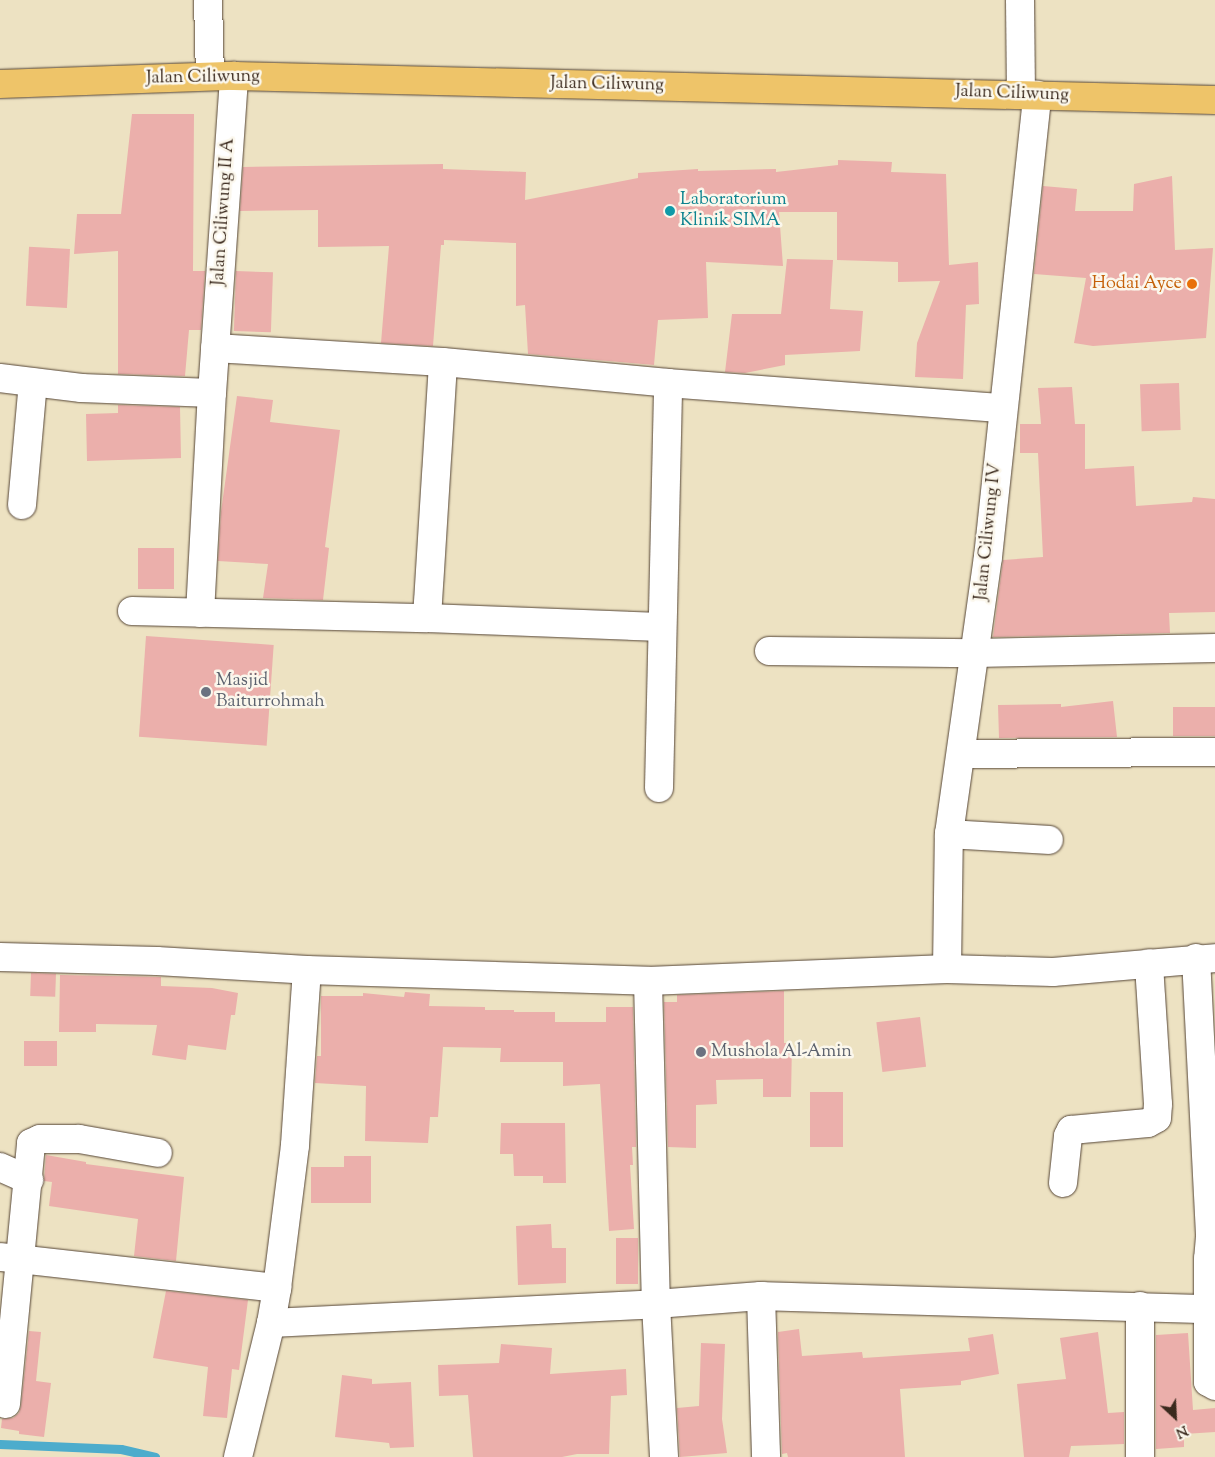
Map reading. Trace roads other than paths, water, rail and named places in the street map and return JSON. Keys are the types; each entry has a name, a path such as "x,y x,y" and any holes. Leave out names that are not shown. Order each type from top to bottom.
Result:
{"main road":[{"name":"Jalan Ciliwung","path":"0,84 222,76 1215,100"}],"street":[{"name":"Jalan Ciliwung II A","path":"200,613 215,348 222,76 208,0"},
{"name":"Jalan Ciliwung IV","path":"947,969 950,834 976,653 1002,408 1029,95 1020,0"},
{"path":"215,348 443,362 668,383 1002,408"},
{"path":"427,618 443,362"},
{"path":"0,378 81,388 212,393"},
{"path":"22,505 33,382"},
{"path":"659,788 661,627 668,383"},
{"path":"132,611 427,618 661,627"},
{"path":"768,651 976,653 1215,648"},
{"path":"961,754 1215,752"},
{"path":"950,834 1049,840"},
{"path":"0,957 157,961 307,970 648,981 947,969 1054,972 1205,958 1212,1238 1208,1382 1215,1386"},
{"path":"1064,1183 1068,1136 1071,1130 1148,1123 1157,1118 1158,1104 1149,963"},
{"path":"238,1457 271,1323 277,1288 294,1145 307,970"},
{"path":"648,981 656,1304 664,1457"},
{"path":"6,1404 9,1258 29,1180 31,1144 40,1140 79,1139 158,1153"},
{"path":"0,1167 29,1180"},
{"path":"9,1258 277,1288"},
{"path":"271,1323 656,1304 761,1296 1209,1309"},
{"path":"761,1296 766,1457"},
{"path":"1140,1306 1140,1457"}],"waterway":[{"path":"0,1444 121,1449 155,1457"}],"place":[{"name":"Laboratorium Klinik SIMA","path":"670,211"},
{"name":"Hodai Ayce","path":"1192,284"},
{"name":"Masjid Baiturrohmah","path":"206,692"},
{"name":"Mushola Al-Amin","path":"701,1052"}]}
